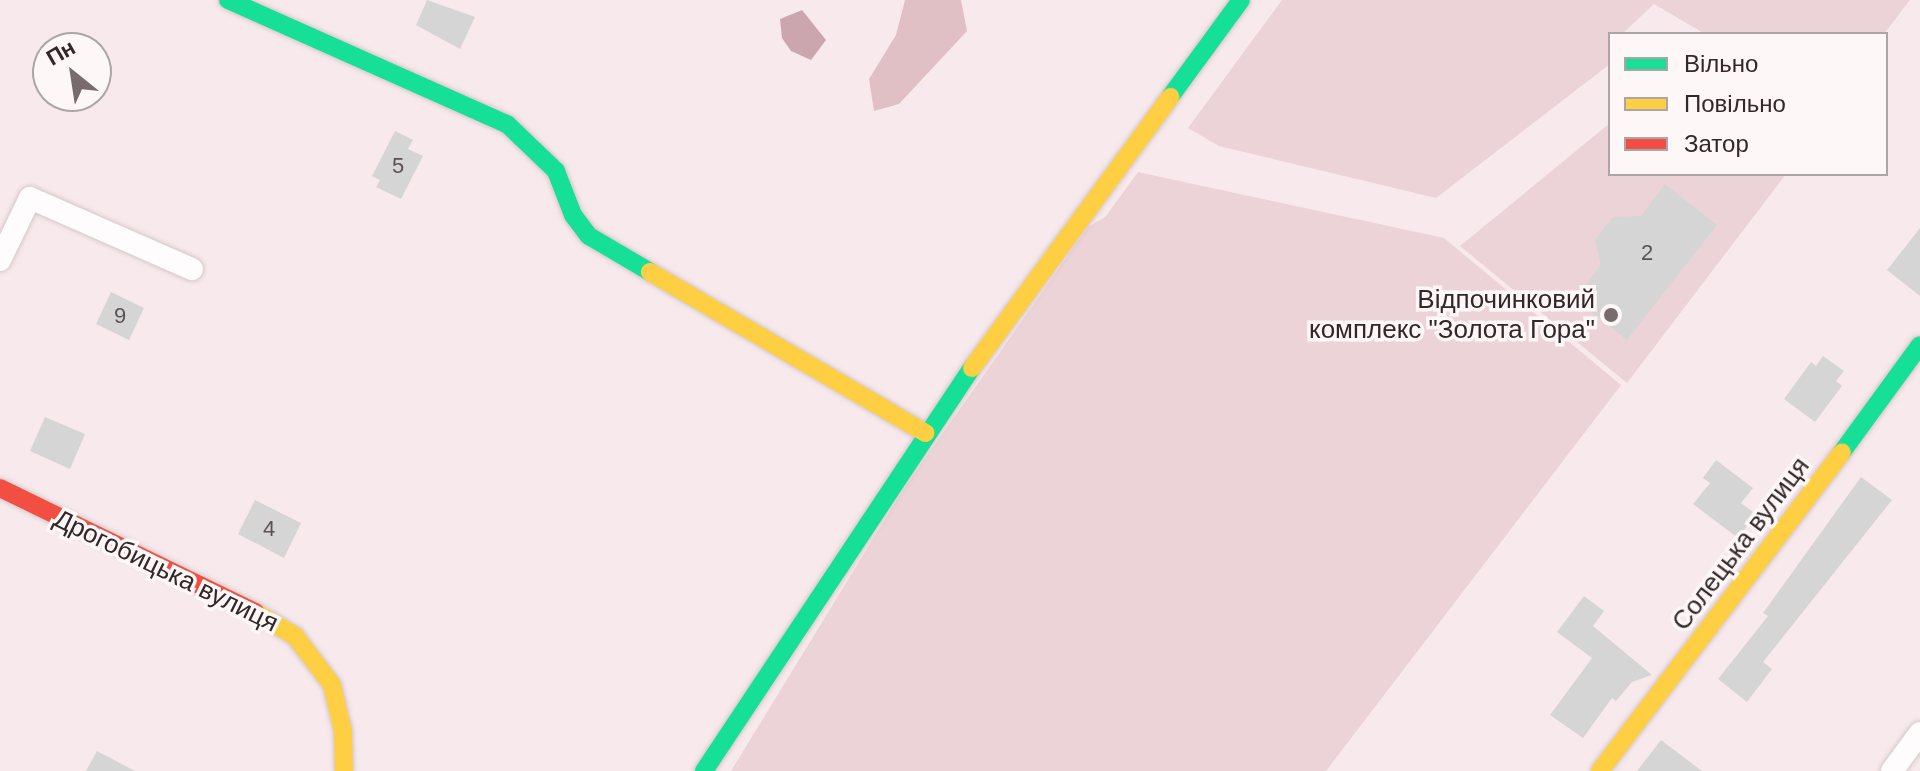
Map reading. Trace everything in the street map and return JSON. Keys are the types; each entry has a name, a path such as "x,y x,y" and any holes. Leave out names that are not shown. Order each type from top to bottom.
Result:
{"street":[{"path":"228,0 507,124 556,171 573,215 589,236 613,254 925,433"},
{"path":"704,771 925,433 1241,0"},
{"path":"0,260 30,198 192,269"},
{"name":"Солецька вулиця","path":"1600,771 1762,563 1920,345"},
{"name":"Дрогобицька вулиця","path":"0,488 268,618 295,636 323,667 339,709 344,771"},
{"path":"1892,771 1920,733"}],"shaded area":[{"path":"905,0 961,0 967,31 899,104 874,111 869,79 896,35"},
{"path":"1282,0 1910,0 1886,32 1702,32 1654,4 1624,32 1608,32 1608,66 1436,198 1219,146 1188,128"},
{"path":"802,10 826,40 811,60 791,51 782,38 780,19"},
{"name":"Відпочинковий комплекс \"Золота Гора\"","path":"1608,125 1608,176 1784,176 1627,383 1460,246"},
{"path":"1138,172 1444,238 1621,385 1326,771 731,771 903,490 1088,227 1105,217"}],"building":[{"path":"427,0 475,17 460,49 416,25"},
{"path":"395,131 413,140 408,149 423,156 401,199 376,187 380,180 372,176"},
{"path":"1665,184 1717,225 1627,340 1575,299 1601,265 1595,240 1613,217 1641,216"},
{"path":"1920,228 1920,296 1887,270"},
{"path":"111,292 144,308 129,340 96,324"},
{"path":"1823,356 1844,371 1836,381 1842,386 1815,422 1784,399 1811,362 1816,366"},
{"path":"45,417 85,434 70,469 30,451"},
{"path":"1716,460 1753,488 1741,503 1756,514 1738,538 1693,504 1710,483 1703,478"},
{"path":"1861,477 1892,500 1763,662 1772,669 1747,702 1718,679 1768,616 1763,613"},
{"path":"255,500 301,523 284,558 238,534"},
{"path":"1584,596 1604,611 1593,626 1652,675 1632,682 1616,701 1612,698 1583,738 1550,715 1592,658 1557,632"},
{"path":"1661,740 1702,771 1637,771"},
{"path":"97,751 135,771 86,771"}],"traffic: fast":[{"path":"228,0 507,124 556,171 573,215 589,236 650,272"},
{"path":"1170,97 1241,0"},
{"path":"1842,452 1920,345"},
{"path":"704,771 972,368"}],"traffic: slow":[{"path":"972,368 1170,97"},
{"path":"650,272 925,433"},
{"path":"1600,771 1842,452"},
{"path":"255,612 295,636 332,685 343,731 344,771"}],"traffic: jam":[{"path":"0,488 255,612"}],"place":[{"name":"Відпочинковий комплекс \"Золота Гора\"","path":"1611,315"}]}
